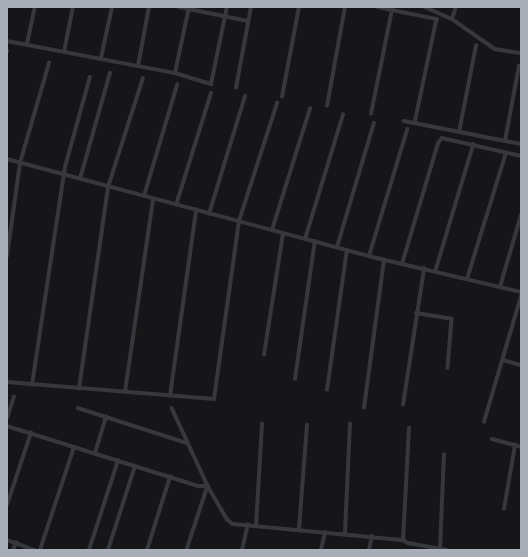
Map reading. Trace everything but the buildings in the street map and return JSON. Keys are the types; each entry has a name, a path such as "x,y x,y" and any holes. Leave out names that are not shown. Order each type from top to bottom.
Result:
{"street":[{"path":"27,44 35,7"},
{"path":"64,52 73,7"},
{"path":"101,58 112,7"},
{"path":"138,66 149,7"},
{"path":"179,7 248,21"},
{"path":"7,41 175,73 211,84 227,7"},
{"path":"236,88 251,7"},
{"path":"282,97 299,7"},
{"path":"327,106 345,7"},
{"path":"378,7 437,19 415,123"},
{"path":"407,13 409,7"},
{"path":"425,7 452,19 495,49 521,53"},
{"path":"452,19 456,7"},
{"path":"175,73 189,8"},
{"path":"371,114 392,10"},
{"path":"460,132 476,46"},
{"path":"7,256 20,163 49,63"},
{"path":"505,141 519,66"},
{"path":"80,179 110,73"},
{"path":"32,385 64,175 90,78"},
{"path":"79,389 108,187 143,78"},
{"path":"144,196 177,85"},
{"path":"176,205 211,93"},
{"path":"209,214 245,96"},
{"path":"7,382 214,399 239,221 277,103"},
{"path":"272,230 310,109"},
{"path":"305,239 343,115"},
{"path":"404,121 521,144"},
{"path":"337,247 374,123"},
{"path":"369,256 407,130"},
{"path":"402,264 438,143 444,137 521,156"},
{"path":"434,272 473,145"},
{"path":"467,279 506,153"},
{"path":"7,159 384,260 521,292"},
{"path":"125,392 153,199"},
{"path":"170,396 196,210"},
{"path":"500,287 521,215"},
{"path":"264,355 283,233"},
{"path":"295,379 315,241"},
{"path":"327,390 347,250"},
{"path":"364,408 384,260"},
{"path":"402,405 424,269"},
{"path":"484,422 521,296"},
{"path":"416,313 452,319 448,368"},
{"path":"503,360 521,365"},
{"path":"7,418 14,397"},
{"path":"78,408 187,443"},
{"path":"172,408 208,486 228,520 233,524 372,536 403,540 421,548 446,550"},
{"path":"95,453 106,417"},
{"path":"256,526 262,424"},
{"path":"299,529 306,424"},
{"path":"345,533 350,424"},
{"path":"7,426 199,486 208,486"},
{"path":"403,540 409,428"},
{"path":"7,506 31,433"},
{"path":"492,440 521,447"},
{"path":"504,509 514,445"},
{"path":"40,550 74,447"},
{"path":"440,549 444,455"},
{"path":"89,550 118,461"},
{"path":"108,550 135,466"},
{"path":"147,550 170,477"},
{"path":"187,550 208,486"},
{"path":"242,550 248,526"},
{"path":"321,550 325,532"},
{"path":"369,550 372,536"},
{"path":"7,540 35,550"},
{"path":"14,550 16,544"}]}
